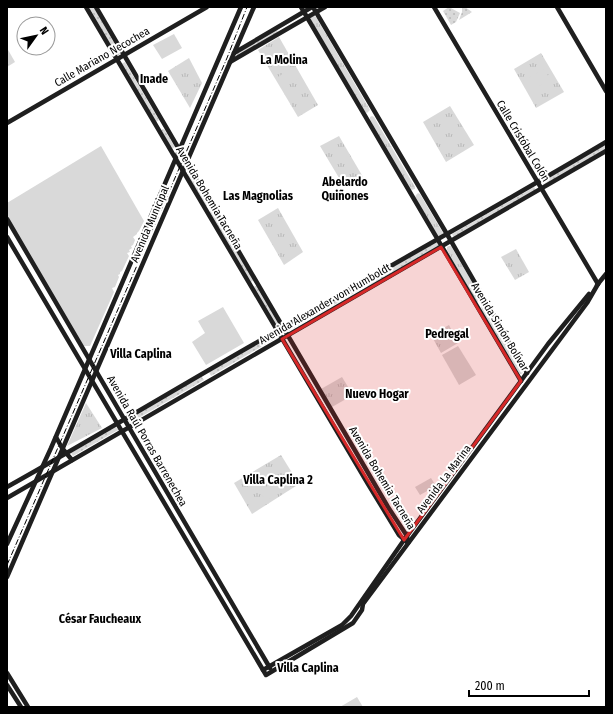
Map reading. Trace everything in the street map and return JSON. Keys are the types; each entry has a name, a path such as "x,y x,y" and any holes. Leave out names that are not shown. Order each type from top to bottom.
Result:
{"street":[{"name":"Avenida Bohemia Tacneña","path":"86,7 375,497 399,535 406,540"},
{"name":"Avenida Bohemia Tacneña","path":"96,7 406,540"},
{"name":"Calle Mariano Necochea","path":"7,123 207,7"},
{"name":"Avenida Municipal","path":"7,544 37,481 241,7"},
{"name":"Avenida Municipal","path":"7,578 254,7"},
{"path":"234,53 302,9 312,7"},
{"name":"Avenida Simón Bolívar","path":"302,9 521,381 529,381 527,372 448,234 312,7"},
{"path":"230,62 325,7"},
{"name":"Calle Cristóbal Colón","path":"434,7 598,284"},
{"path":"558,7 606,91"},
{"path":"158,128 164,124"},
{"name":"Avenida Alexander von Humboldt","path":"7,487 67,454 282,327 538,183 606,142"},
{"name":"Avenida Alexander von Humboldt","path":"7,498 606,151"},
{"name":"Avenida Raúl Porras Barrenechea","path":"7,219 272,672"},
{"name":"Avenida Raúl Porras Barrenechea","path":"7,237 266,675"},
{"name":"Avenida La Marina","path":"266,675 353,623 362,610 363,604 406,540 527,372 606,274"},
{"name":"Avenida La Marina","path":"263,670 342,624 346,620 529,381 587,303 598,284"},
{"path":"56,437 62,448 72,460"},
{"path":"7,674 28,707"},
{"path":"7,685 21,707"}],"highlighted area":[{"path":"441,247 521,381 404,540 282,339"}],"green space":[{"path":"89,7 94,7 120,54 117,56"},
{"path":"449,7 460,13 456,22 451,25 443,11"},
{"path":"462,7 465,7 472,12 459,20 462,12"},
{"path":"311,17 316,17 370,110 367,113 311,20"},
{"path":"277,30 278,32 236,57 237,53"},
{"path":"174,34 182,48 162,59 153,45"},
{"path":"279,37 318,105 298,117 258,50"},
{"path":"7,48 15,62 7,67"},
{"path":"541,53 564,92 536,108 514,69"},
{"path":"189,58 202,83 190,108 168,71"},
{"path":"125,62 159,120 156,122 121,64"},
{"path":"293,68 299,78 282,88 276,78"},
{"path":"544,69 550,79 530,92 523,81"},
{"path":"450,106 474,145 446,162 423,122"},
{"path":"370,117 374,117 415,189 411,190 370,120"},
{"path":"164,129 175,147 172,149 161,130"},
{"path":"339,136 363,177 345,188 320,146"},
{"path":"606,144 606,149 544,185 542,182"},
{"path":"101,146 144,221 137,234 133,237 135,240 131,246 132,248 129,250 130,252 127,253 129,256 122,271 118,275 119,277 115,287 112,288 114,292 90,346 82,346 7,217 7,203"},
{"path":"190,173 208,204 206,206 187,175"},
{"path":"534,187 536,190 454,238 452,234"},
{"path":"418,193 443,233 442,235 438,236 415,198"},
{"path":"278,208 303,252 284,265 258,220"},
{"path":"211,211 254,280 251,282 209,212"},
{"path":"437,242 439,246 368,286 366,282"},
{"path":"451,246 482,299 481,301 476,302 447,250 447,247"},
{"path":"516,249 529,272 515,280 501,257"},
{"path":"257,285 279,325 277,326 254,287"},
{"path":"358,287 360,290 289,331 287,327"},
{"path":"481,306 486,306 523,370 521,374 482,310"},
{"path":"223,307 244,343 206,365 192,342 205,333 198,321"},
{"path":"449,325 458,343 441,353 431,335"},
{"path":"276,334 278,337 211,376 209,372"},
{"path":"458,346 476,375 459,385 442,355"},
{"path":"201,376 204,380 130,423 128,420"},
{"path":"342,377 353,395 332,407 321,389"},
{"path":"86,403 102,428 67,446"},
{"path":"116,427 118,430 73,456 71,453"},
{"path":"281,455 299,484 252,514 234,483"},
{"path":"431,478 436,486 420,495 415,487"},
{"path":"276,481 282,491 266,501 259,491"},
{"path":"357,697 363,707 340,707"}],"railway":[{"path":"7,565 227,58 247,7"}],"district":[{"name":"La Molina","path":"284,60"},
{"name":"Inade","path":"154,79"},
{"name":"Abelardo Quiñones","path":"345,189"},
{"name":"Las Magnolias","path":"258,196"},
{"name":"Pedregal","path":"447,334"},
{"name":"Villa Caplina","path":"141,354"},
{"name":"Nuevo Hogar","path":"377,394"},
{"name":"Villa Caplina 2","path":"278,480"},
{"name":"César Faucheaux","path":"100,619"},
{"name":"Villa Caplina","path":"308,668"}]}
